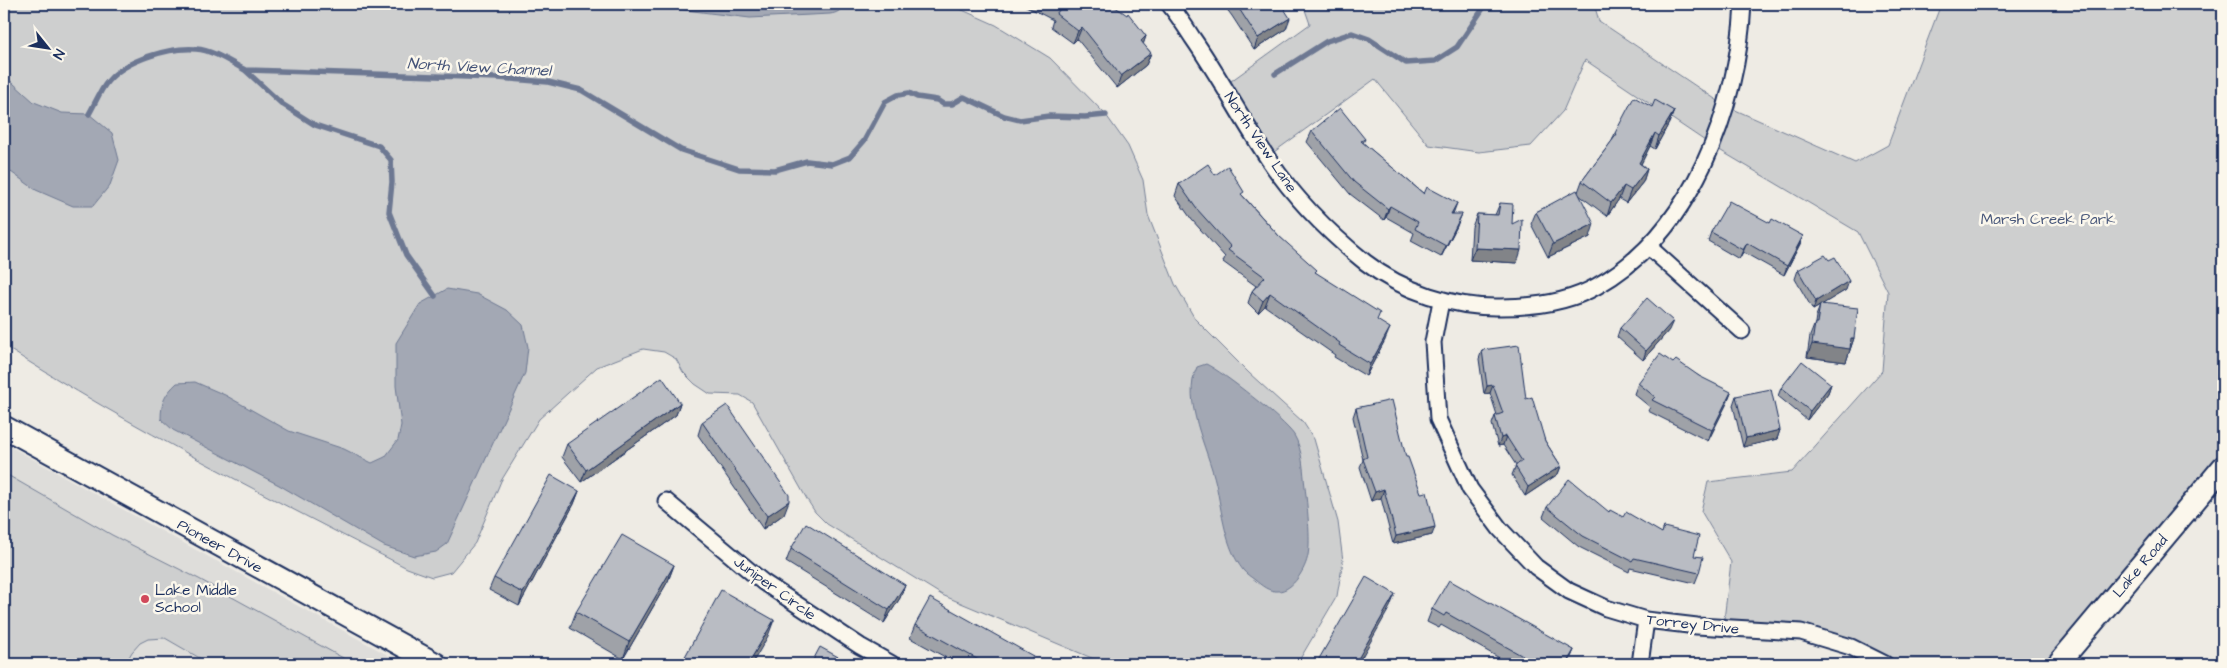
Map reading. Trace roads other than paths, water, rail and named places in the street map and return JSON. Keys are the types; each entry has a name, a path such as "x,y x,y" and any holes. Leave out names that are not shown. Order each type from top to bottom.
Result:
{"street":[{"name":"North View Lane","path":"1169,4 1201,50 1271,163 1300,201 1328,230 1367,264 1402,284 1441,301 1480,308 1523,307 1562,300 1596,287 1624,269 1649,247 1676,214 1693,186 1707,156 1720,121 1738,57 1743,4"},
{"path":"1649,247 1742,331"},
{"name":"Torrey Drive","path":"1441,301 1433,342 1438,418 1470,489 1500,529 1536,567 1569,591 1606,608 1646,620 1697,626 1801,632 1851,647 1885,664"},
{"name":"Pioneer Drive","path":"4,427 436,664"},
{"name":"Lake Road","path":"2058,664 2223,468"},
{"name":"Juniper Circle","path":"666,501 763,582 860,646 892,664"},
{"path":"1640,664 1646,620"}],"waterway":[{"name":"North View Channel","path":"1275,74 1327,41 1352,33 1369,39 1406,63 1435,61 1457,47 1486,4"},
{"name":"North View Channel","path":"89,114 108,81 126,67 149,56 173,50 196,49 221,57 245,70 498,78 548,82 581,90 681,150 739,169 775,170 807,161 832,164 850,157 864,141 885,102 898,95 909,93 917,97 937,100 943,104 952,104 964,97 1004,116 1020,120 1049,116 1085,117 1106,115"},
{"path":"245,70 282,104 315,125 379,146 391,160 392,182 389,212 406,255 435,296"}],"place":[{"name":"Lake Middle School","path":"145,599"}],"park label":[{"name":"Marsh Creek Park","path":"2048,219"}]}
